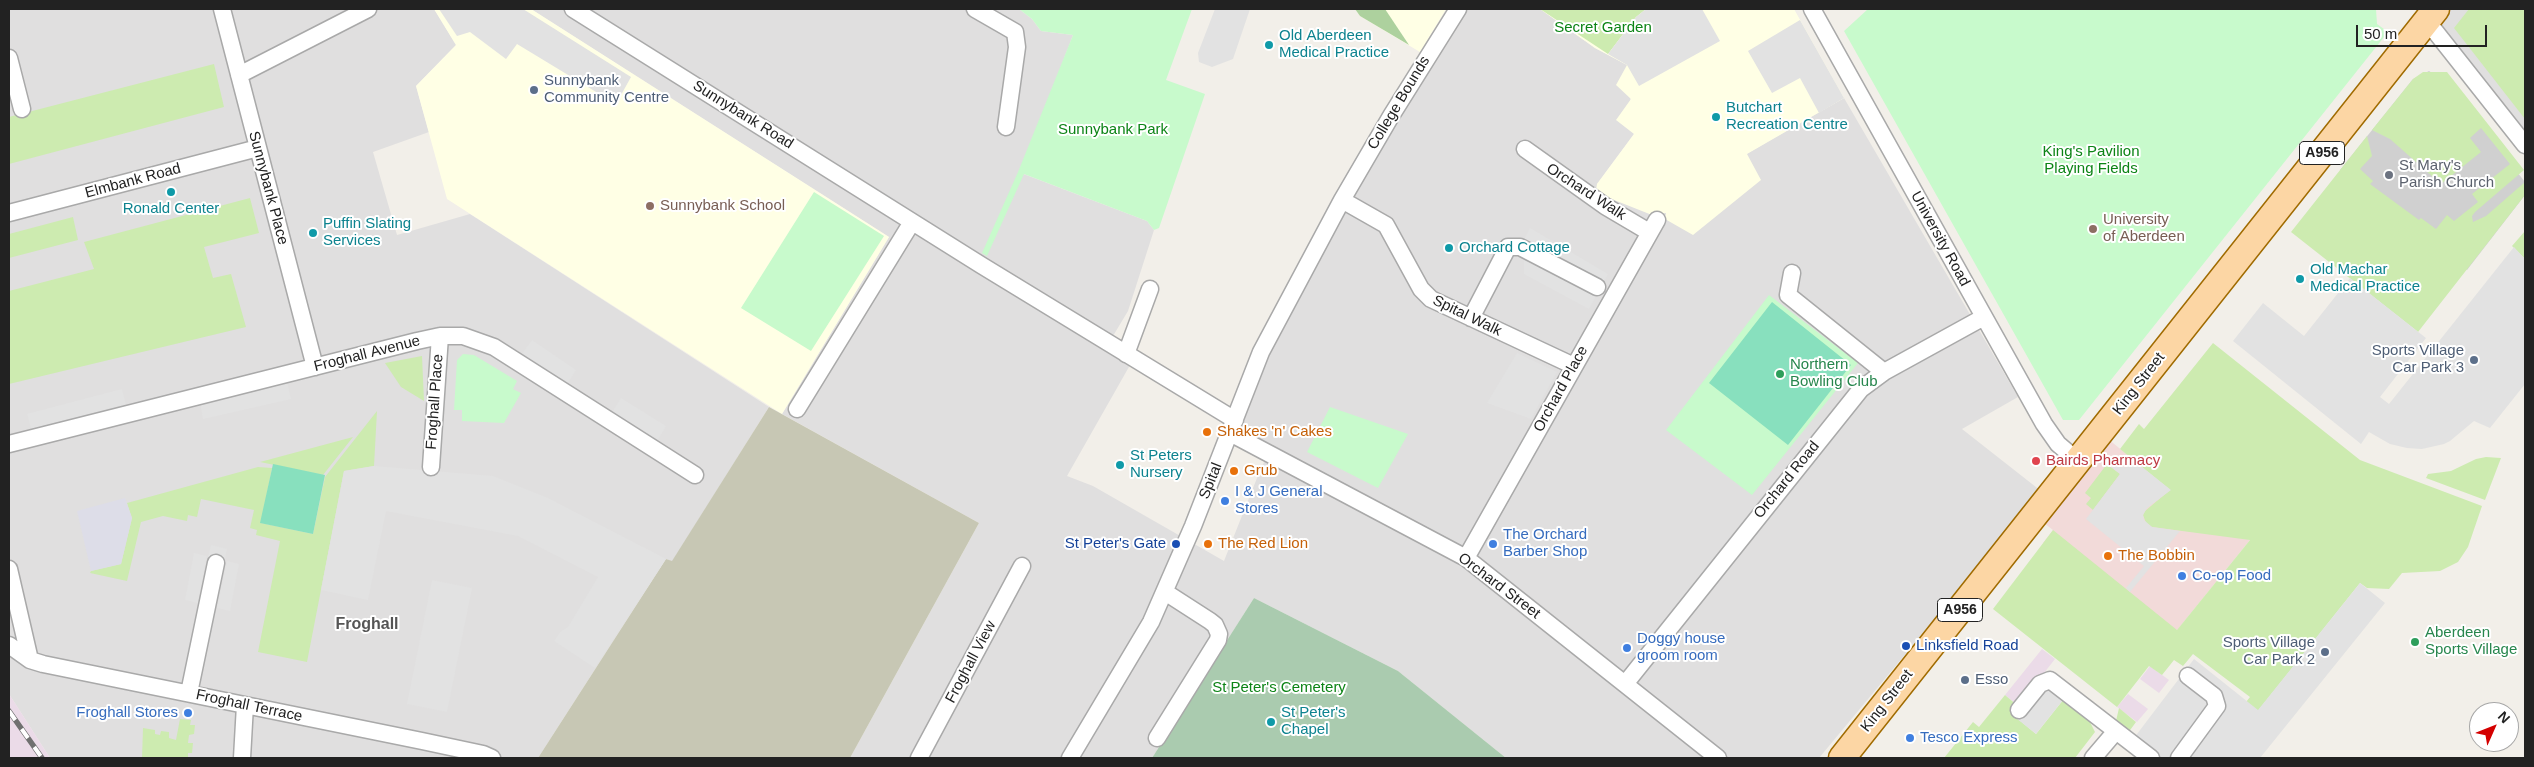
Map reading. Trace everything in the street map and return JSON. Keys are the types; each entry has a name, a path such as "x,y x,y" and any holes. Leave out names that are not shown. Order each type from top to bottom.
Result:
{"main road":[{"name":"King Street","path":"1842,758 2431,15"}],"street":[{"name":"Sunnybank Place","path":"222,9 315,366"},
{"path":"239,75 368,9"},
{"name":"Sunnybank Road","path":"573,9 1126,354 1233,426"},
{"path":"975,9 1002,22 1015,32 1017,47 1006,127"},
{"name":"College Bounds","path":"1342,200 1396,108 1458,9"},
{"name":"University Road","path":"1812,9 2048,430 2059,445 2078,461"},
{"path":"2431,15 2525,146"},
{"path":"9,58 22,109"},
{"name":"Elmbank Road","path":"9,213 258,148"},
{"name":"Orchard Walk","path":"1525,149 1605,206 1653,226"},
{"name":"Spital Walk","path":"1342,200 1386,225 1425,295 1574,366"},
{"name":"Spital","path":"1070,758 1137,648 1164,592 1233,426 1261,352 1342,200"},
{"path":"797,409 912,222"},
{"name":"Orchard Place","path":"1466,558 1653,226"},
{"path":"1471,318 1508,247 1520,246 1597,287"},
{"path":"1792,273 1788,295 1884,372"},
{"path":"1126,354 1150,289"},
{"name":"Orchard Road","path":"1625,684 1861,389 1884,372 1984,317"},
{"name":"Froghall Avenue","path":"9,444 440,336 463,336 494,347 695,475"},
{"name":"Froghall Place","path":"431,467 440,336"},
{"name":"Orchard Street","path":"1233,426 1466,558 1718,758"},
{"path":"189,693 216,563"},
{"name":"Froghall View","path":"919,758 1022,566"},
{"path":"9,569 30,660"},
{"path":"1157,738 1220,634 1210,620 1164,592"},
{"name":"Froghall Terrace","path":"9,645 30,660 456,748 492,758"},
{"path":"2179,758 2217,706 2214,696 2188,676"},
{"path":"2020,710 2040,684 2050,680 2151,758"},
{"path":"242,758 244,705"},
{"path":"2093,758 2116,731"}],"shaded area":[{"path":"9,9 434,9 456,45 416,86 429,132 373,152 397,235 470,214 769,407 672,562 666,559 538,758 50,758 9,694"},
{"name":"Sunnybank School","path":"434,9 531,9 889,237 782,414 447,199 416,86 456,45"},
{"path":"439,9 523,9 631,77 616,104 517,44 506,59 470,32 457,36"},
{"path":"531,9 1019,9 1032,19 1041,31 1073,35 1021,173 1147,221 1154,230 1128,311 1113,336 1138,351 1067,476 1093,486 1224,561 1261,468 1273,445 1237,429 1261,367 1407,100 1466,9 1540,9 1595,48 1627,65 1634,134 1597,184 1746,154 1844,98 2018,397 1962,429 2041,491 1819,758 1506,758 1398,671 1254,598 1152,758 850,758 979,523 782,414 889,237"},
{"path":"1215,9 1250,9 1233,59 1212,67 1199,62 1198,53"},
{"path":"1355,9 1446,9 1420,52 1360,16"},
{"path":"1540,9 1794,9 1844,98 1747,154 1761,180 1693,235 1665,219 1666,213 1652,215 1599,194 1596,190 1597,184 1634,134 1616,120 1631,99 1616,85 1627,65 1595,48"},
{"path":"1646,9 1702,9 1720,41 1639,86 1627,65 1608,54 1636,17"},
{"path":"2436,9 2525,9 2525,145 2427,21"},
{"path":"1800,20 1844,98 1819,113 1800,78 1772,93 1748,51"},
{"path":"2429,71 2446,82 2525,182 2525,195 2467,270 2340,170 2413,79"},
{"path":"1530,228 1608,274 1589,309 1524,274 1524,258 1520,247"},
{"name":"Sports Village Car Park 3","path":"2514,247 2525,259 2525,384 2490,428 2474,421 2444,444 2422,449 2407,448 2390,444 2369,432 2361,444 2233,341 2263,303 2304,336 2350,278 2426,338 2380,397 2389,404"},
{"path":"532,340 576,370 566,386 521,355"},
{"path":"1517,353 1557,372 1531,419 1487,403"},
{"path":"287,382 291,399 203,419 200,402"},
{"path":"122,389 126,404 31,429 27,414"},
{"path":"621,398 666,426 655,445 609,417"},
{"path":"769,407 979,523 850,758 538,758 666,559 672,561"},
{"path":"2102,434 2196,511 2250,540 2174,634 2043,543 2053,530 2036,517"},
{"path":"2112,458 2125,468 2132,459 2171,490 2147,508 2143,515 2144,520 2152,527 2180,531 2130,592 2126,588 2144,566 2086,519 2120,474 2107,464"},
{"path":"374,466 493,476 548,498 666,559 595,668 554,641 560,632 568,627 598,577 518,536 386,511 368,600 321,590 344,471"},
{"path":"125,498 132,518 121,564 91,571 77,511"},
{"path":"211,545 227,549 225,560 208,557"},
{"path":"194,553 207,556 198,603 185,600"},
{"path":"227,561 239,564 230,611 217,608"},
{"path":"432,580 472,588 447,712 407,704"},
{"path":"2360,583 2385,603 2260,758 2161,758 2134,738 2194,659 2258,710"},
{"path":"2042,649 2055,659 2018,706 2005,695"},
{"path":"2150,666 2169,680 2159,693 2140,679"},
{"path":"2038,680 2063,700 2036,734 2011,714"},
{"path":"9,694 20,711 50,758 9,758"},
{"path":"2128,694 2148,709 2137,722 2117,707"}],"green space":[{"name":"Sunnybank Park","path":"1019,9 1192,9 1166,80 1205,94 1159,228 1154,230 1147,221 1024,174 987,256 982,253 1018,172 1073,35 1041,31 1032,19"},
{"path":"1355,9 1385,9 1409,45 1360,16"},
{"name":"Secret Garden","path":"1540,9 1646,9 1636,17 1608,54"},
{"name":"King's Pavilion Playing Fields","path":"1868,9 2376,9 2377,24 2388,32 2079,420 2063,420 1844,31"},
{"path":"2469,9 2525,9 2525,119 2454,28"},
{"path":"214,64 224,107 9,164 9,117"},
{"path":"2423,72 2447,72 2524,170 2475,212 2472,216 2473,222 2486,216 2525,182 2525,195 2418,332 2291,232 2367,136 2372,156 2360,169 2373,181 2370,184 2419,220 2421,218 2436,229 2447,215 2454,221 2478,202 2472,194 2510,164 2481,128 2470,138 2481,152 2441,184 2390,139 2372,130 2413,79"},
{"path":"814,192 884,236 811,351 741,308"},
{"path":"250,198 259,233 204,247 213,278 231,274 246,327 9,384 9,291 94,269 84,242"},
{"path":"73,217 78,240 9,258 9,234"},
{"path":"2525,231 2525,256 2524,258 2512,246"},
{"path":"1769,295 1858,363 1752,495 1666,430"},
{"name":"Northern Bowling Club","path":"1772,302 1851,365 1788,445 1709,383"},
{"path":"2213,343 2360,460 2482,506 2468,547 2458,562 2440,571 2402,573 2389,589 2367,588 2360,583 2258,711 2246,702 2250,697 2193,654 2183,666 2174,660 2162,675 2149,666 2117,707 1993,609 2053,530 2177,630 2250,540 2152,527 2146,523 2143,515 2145,511 2170,490 2120,449 2139,424 2144,429"},
{"path":"463,354 474,355 517,381 513,389 521,393 504,423 462,421 462,410 454,410 457,360"},
{"path":"422,356 424,401 401,387 385,363"},
{"path":"1330,407 1408,434 1378,488 1307,452"},
{"path":"377,411 374,466 344,471 307,662 258,652 280,541 256,535 257,530 250,528 254,510 201,499 197,517 188,515 187,521 163,516 141,522 127,581 90,573 91,571 121,564 132,518 127,503 258,467 272,468 261,523 313,534 325,477"},
{"path":"353,437 323,475 260,462"},
{"path":"2486,457 2501,458 2485,500 2426,478 2428,474 2451,471 2476,459"},
{"path":"273,464 325,475 313,534 260,523"},
{"path":"2107,464 2120,474 2093,510 2086,504 2091,498 2085,493"},
{"name":"St Peter's Cemetery","path":"1254,598 1398,671 1506,758 1152,758"},
{"path":"2005,695 2018,706 2011,713 2036,734 2063,700 2090,722 2095,732 2075,758 1944,758 1973,722 1979,727"},
{"path":"2119,708 2136,722 2128,733 2116,721"},
{"path":"180,719 191,720 190,725 195,725 194,734 189,735 188,743 193,743 192,753 188,753 188,758 142,758 143,728 155,730 155,734 160,735 161,731 169,732 169,738 176,740"}],"railway":[{"path":"9,711 42,758"}],"place":[{"name":"Old Aberdeen Medical Practice","path":"1269,45"},
{"name":"Sunnybank Community Centre","path":"534,90"},
{"name":"Butchart Recreation Centre","path":"1716,117"},
{"name":"St Mary's Parish Church","path":"2389,175"},
{"name":"Ronald Center","path":"171,192"},
{"name":"Sunnybank School","path":"650,206"},
{"name":"University of Aberdeen","path":"2093,229"},
{"name":"Puffin Slating Services","path":"313,233"},
{"name":"Orchard Cottage","path":"1449,248"},
{"name":"Old Machar Medical Practice","path":"2300,279"},
{"name":"Sports Village Car Park 3","path":"2474,360"},
{"name":"Northern Bowling Club","path":"1780,374"},
{"name":"Shakes 'n' Cakes","path":"1207,432"},
{"name":"Bairds Pharmacy","path":"2036,461"},
{"name":"St Peters Nursery","path":"1120,465"},
{"name":"Grub","path":"1234,471"},
{"name":"I & J General Stores","path":"1225,501"},
{"name":"St Peter's Gate","path":"1176,544"},
{"name":"The Red Lion","path":"1208,544"},
{"name":"The Orchard Barber Shop","path":"1493,544"},
{"name":"The Bobbin","path":"2108,556"},
{"name":"Co-op Food","path":"2182,576"},
{"name":"Aberdeen Sports Village","path":"2415,642"},
{"name":"Linksfield Road","path":"1906,646"},
{"name":"Doggy house groom room","path":"1627,648"},
{"name":"Sports Village Car Park 2","path":"2325,652"},
{"name":"Esso","path":"1965,680"},
{"name":"Froghall Stores","path":"188,713"},
{"name":"St Peter's Chapel","path":"1271,722"},
{"name":"Tesco Express","path":"1910,738"}],"district":[{"name":"Froghall","path":"367,625"}]}
